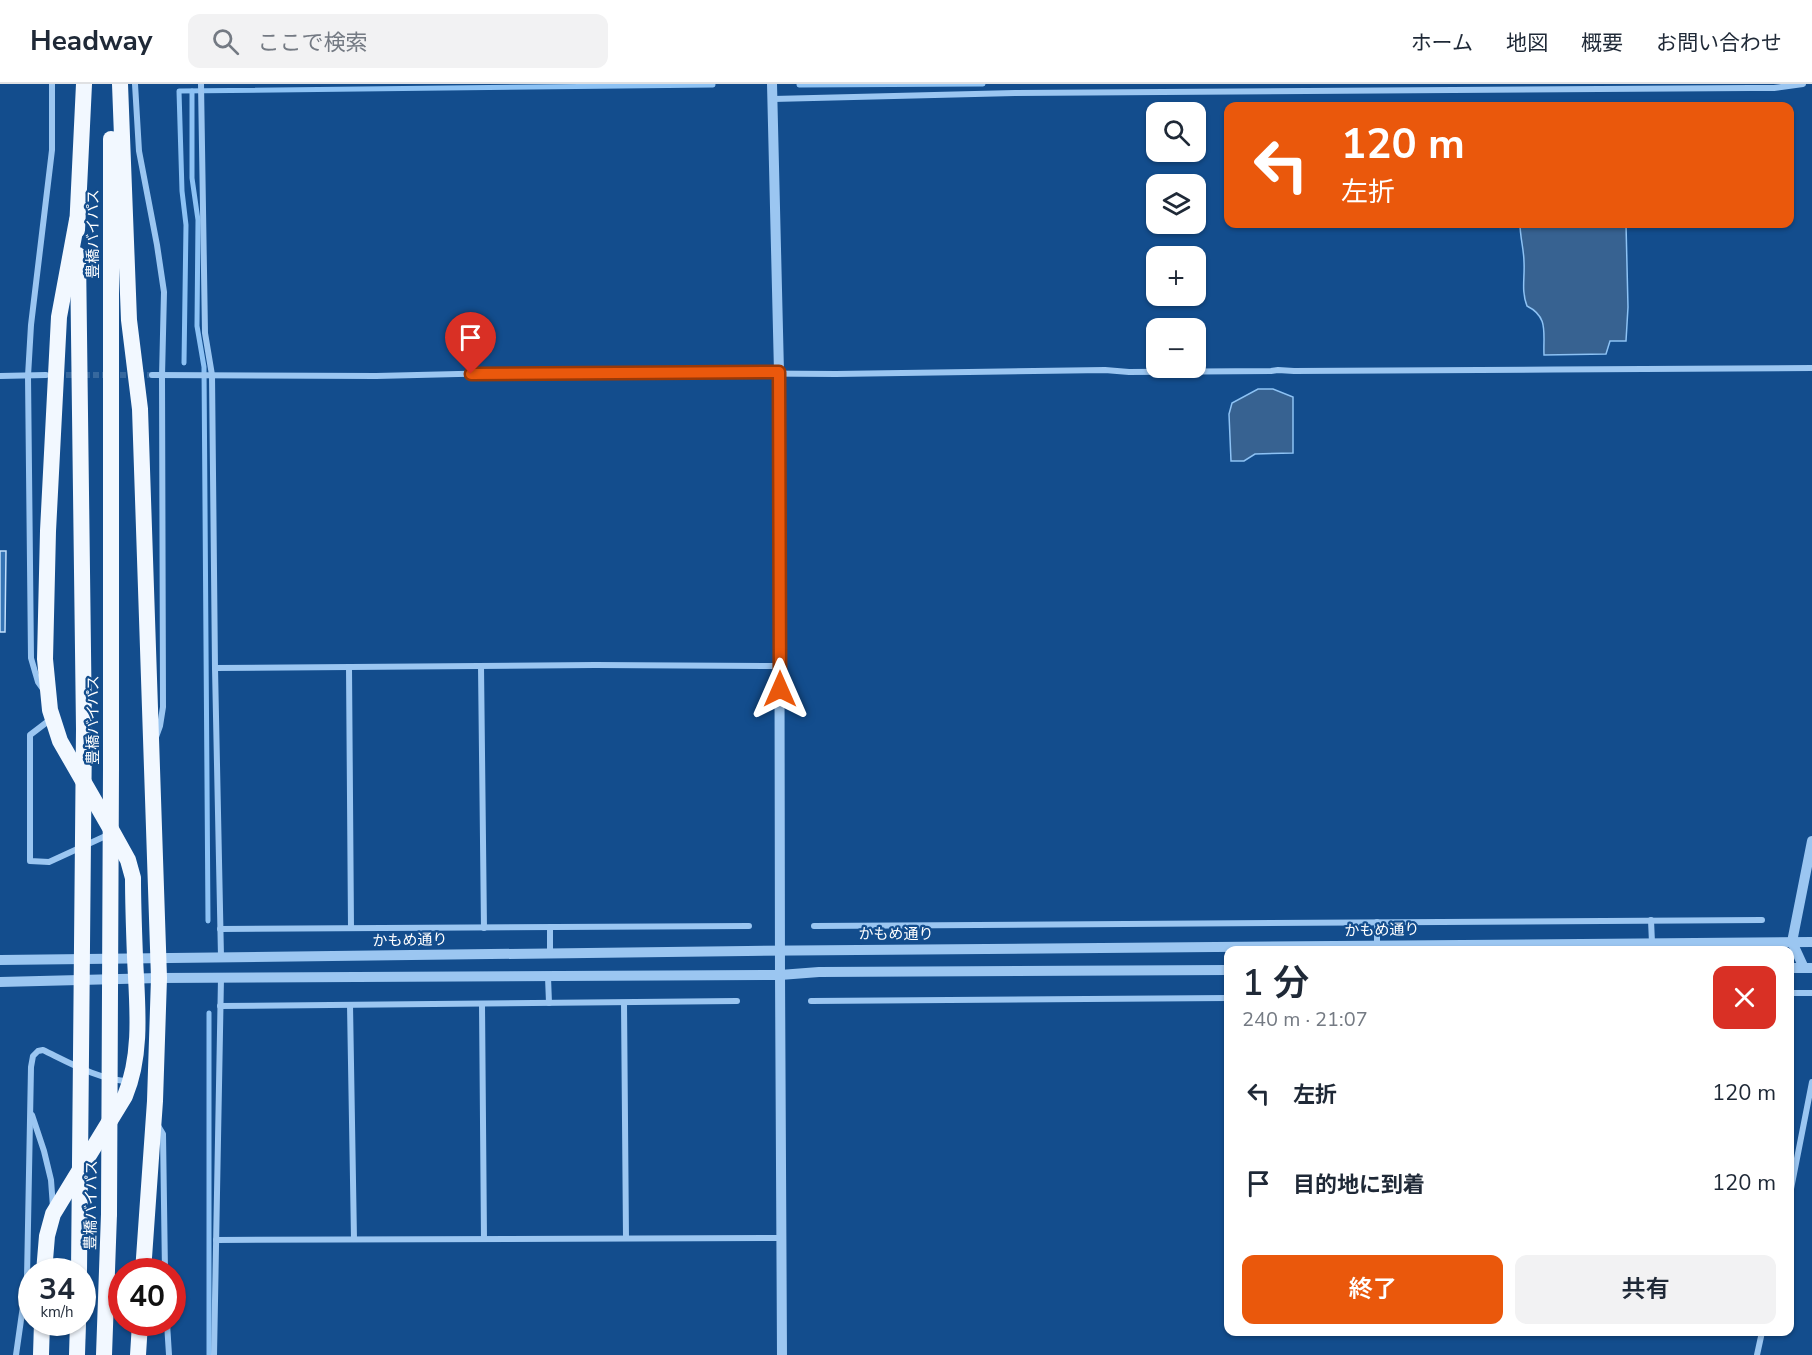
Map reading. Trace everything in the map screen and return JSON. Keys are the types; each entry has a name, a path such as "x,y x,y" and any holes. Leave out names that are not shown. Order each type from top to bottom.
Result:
{"highway":[{"name":"豊橋バイパス","path":"79,1258 84,729 77,219 84,84"},
{"name":"豊橋バイパス","path":"104,1355 109,1214 110,84"},
{"path":"120,84 129,320 140,408 159,958 153,1117 144,1258"},
{"path":"45,1258 47,1236 53,1214 125,1096 135,1060 136,979 133,878 128,860 60,741 49,698 45,659 47,555 59,317 77,219"},
{"path":"41,1355 42,1336"},
{"path":"77,1355 78,1336"},
{"path":"138,1355 139,1336"}],"street":[{"path":"49,698 39,682 32,658 28,376 31,325 52,150 52,84"},
{"path":"135,84 139,151 164,292 163,707 160,726 151,750"},
{"path":"201,84 205,333 212,375 221,957"},
{"path":"772,84 779,372 782,1355"},
{"path":"773,99 1039,93 1774,88 1803,84"},
{"path":"152,375 376,376 542,372 836,374 1105,370 1248,372 1812,368"},
{"path":"0,376 46,375"},
{"path":"482,666 484,927"},
{"path":"215,668 780,666"},
{"path":"349,667 351,928"},
{"path":"53,717 30,735 30,861 49,862 113,833"},
{"path":"1808,968 1792,942 1812,841"},
{"path":"1652,920 1652,943"},
{"path":"814,926 1762,920"},
{"path":"1377,922 1377,946"},
{"path":"220,930 749,926"},
{"path":"550,927 550,953"},
{"name":"かもめ通り","path":"1487,946 1812,942"},
{"name":"かもめ通り","path":"0,960 550,953 1224,949"},
{"path":"1808,968 1812,958"},
{"path":"0,982 159,978 549,977 780,975 831,972 1224,970"},
{"path":"549,977 549,1004"},
{"path":"214,1355 221,978"},
{"path":"1794,993 1812,993"},
{"path":"811,1001 1224,998"},
{"path":"220,1006 737,1002"},
{"path":"624,1003 626,1238"},
{"path":"482,1004 484,1239"},
{"path":"350,1005 354,1239"},
{"path":"16,1355 27,1278 33,1056 43,1050 117,1081 131,1080"},
{"path":"1794,1174 1812,1082"},
{"path":"31,1110 51,1180 53,1214"},
{"path":"153,1117 162,1134 165,1258"},
{"path":"216,1240 781,1238"},
{"path":"168,1336 169,1355"},
{"path":"1757,1355 1761,1336"}],"water":[{"path":"1520,228 1626,228 1628,307 1626,341 1610,341 1606,354 1544,355 1542,321 1534,310 1527,306 1524,295 1524,257"},
{"path":"1258,389 1273,389 1293,397 1293,453 1255,454 1244,461 1231,461 1229,414 1232,403"}],"building":[{"path":"0,551 6,551 5,632 0,632"}],"waterway":[{"path":"799,85 983,84"},
{"path":"184,363 186,225 182,191 179,91 713,85"},
{"path":"192,91 192,178 198,220 197,326 204,367 208,921"},
{"path":"209,1013 209,1355"}],"tunnel":[{"path":"57,375 152,375"}],"route":[{"path":"471,374 779,372 780,689"}]}
